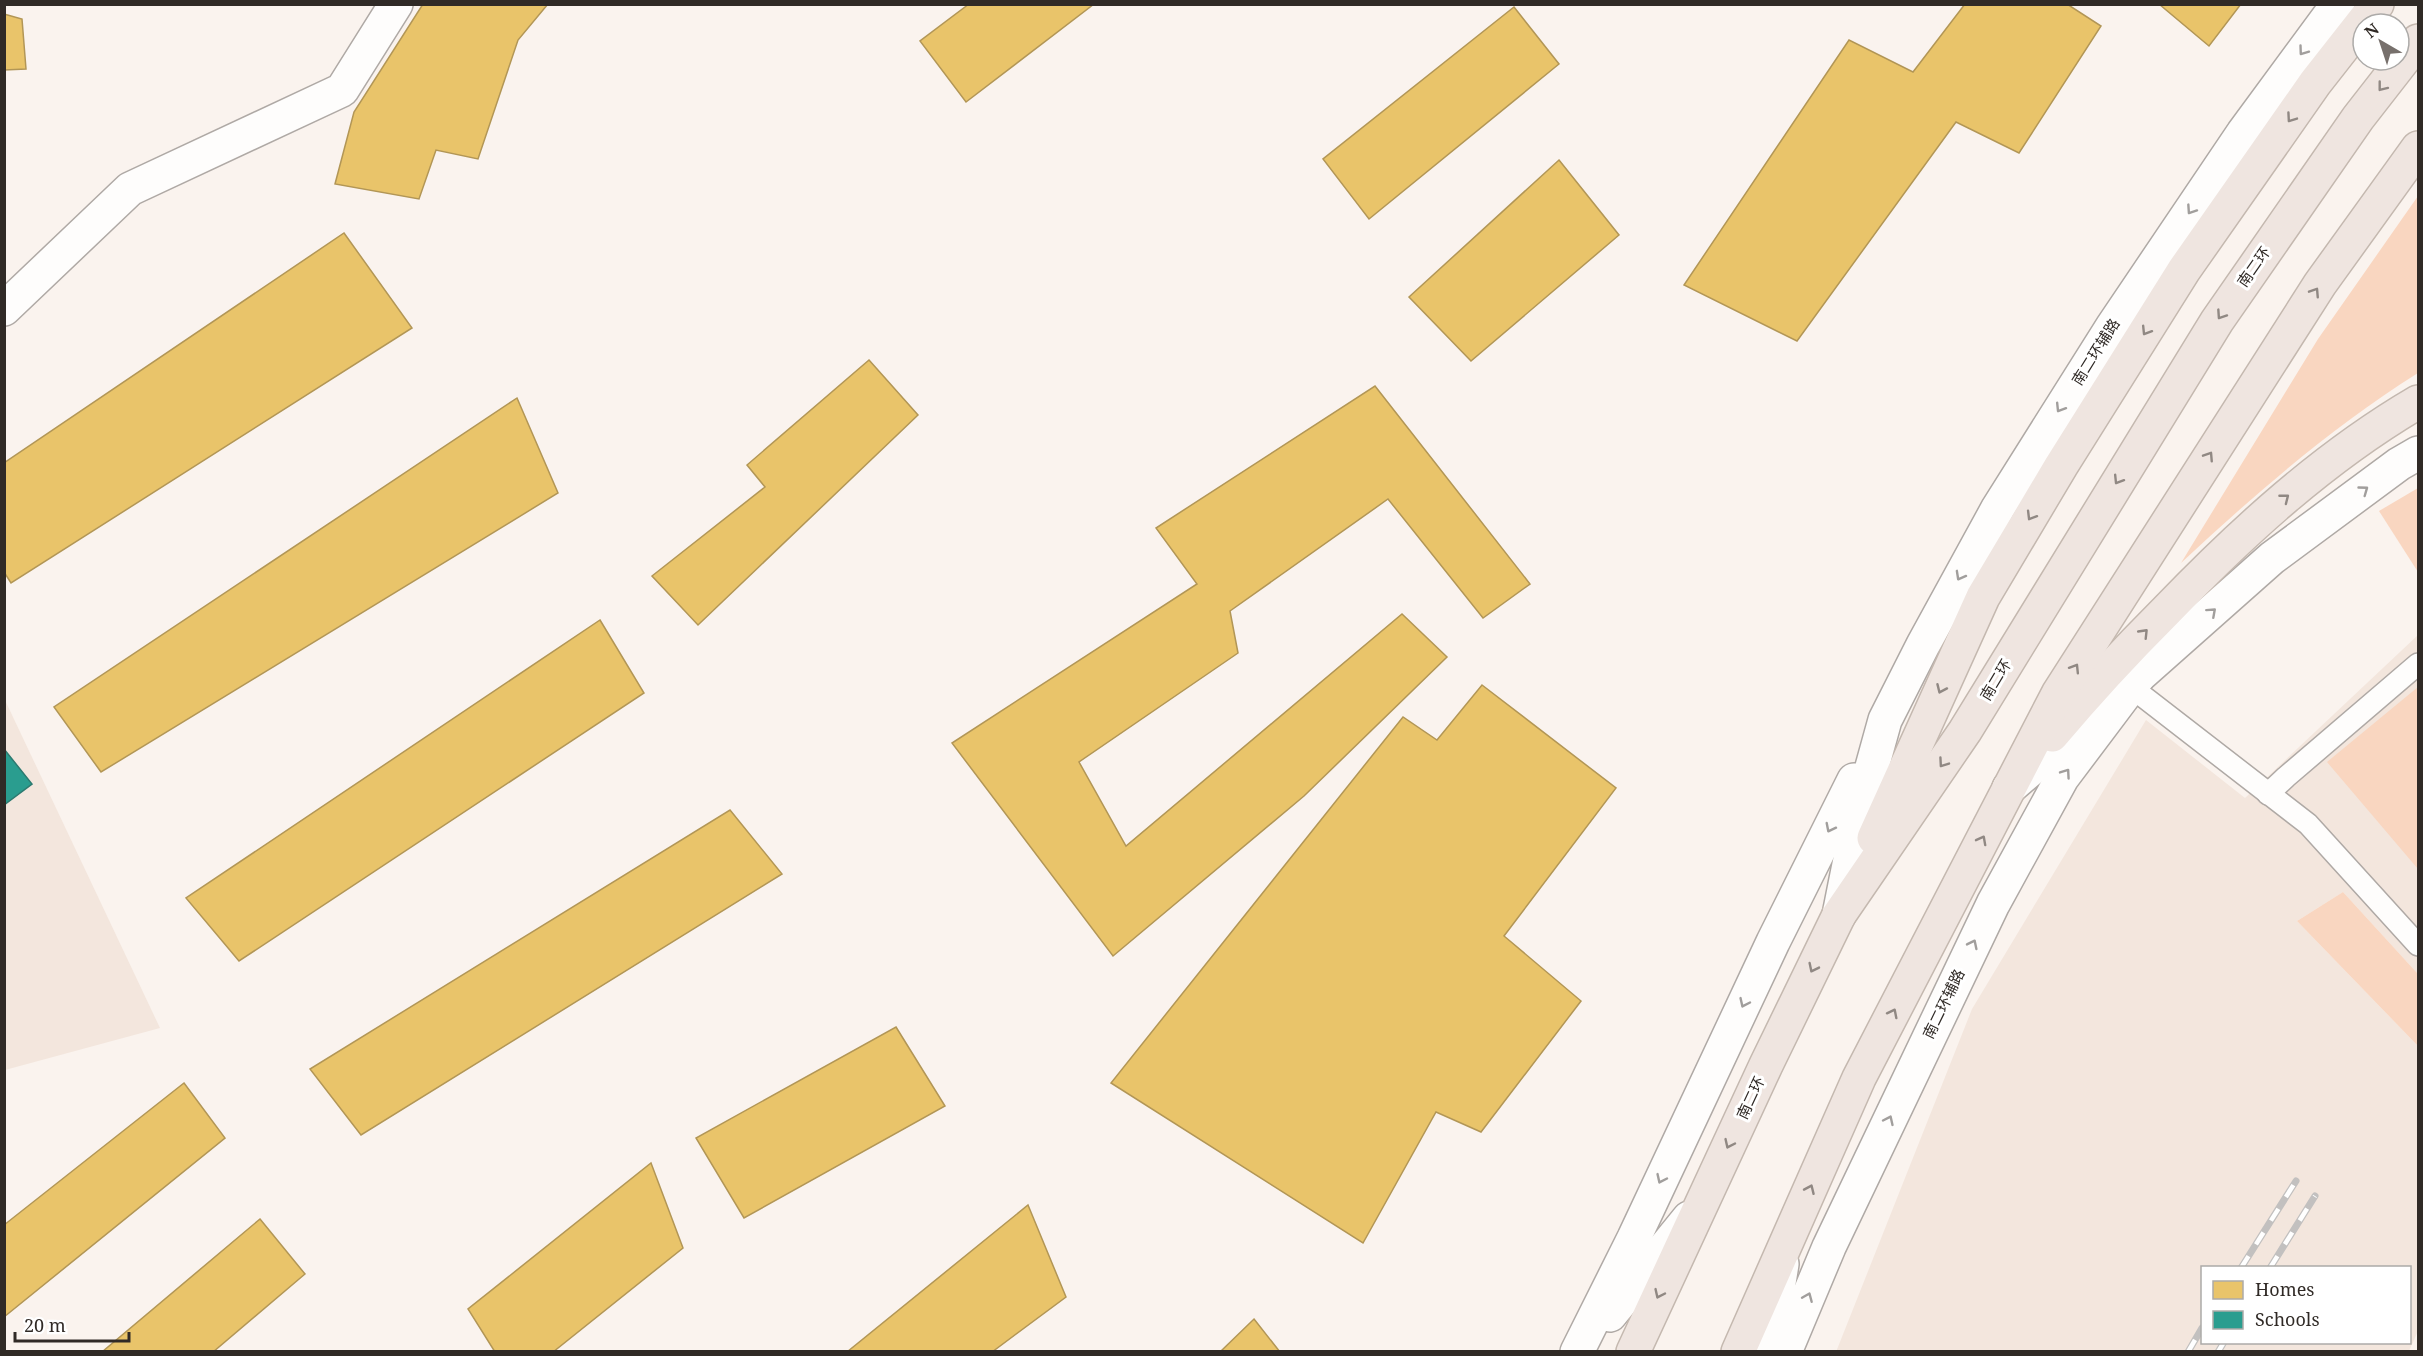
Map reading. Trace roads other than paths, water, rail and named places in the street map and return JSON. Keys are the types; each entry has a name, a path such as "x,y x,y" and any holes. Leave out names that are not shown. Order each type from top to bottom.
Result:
{"highway":[{"path":"1839,915 1983,597 2061,466 2184,270 2315,84 2377,4"},
{"name":"南二环","path":"1633,1350 1839,915 1965,731 2217,321 2358,118 2418,41"},
{"path":"1738,1352 1859,1078 2058,694 2320,284 2418,148"},
{"path":"2009,788 2071,712 2204,571 2274,506 2380,425 2418,402"}],"street":[{"path":"4,309 130,189 342,90 396,4"},
{"name":"南二环辅路","path":"1577,1352 1634,1238 1773,942 1923,645 1998,508 2112,327 2243,133 2338,4"},
{"name":"南二环辅路","path":"2009,788 2135,682 2272,558 2399,464 2418,453"},
{"name":"南二环辅路","path":"1785,1352 1829,1247 1993,904 2062,778 2135,682"},
{"name":"南二环辅路","path":"1839,915 1859,814 1885,720"},
{"path":"1583,1352 1702,1203"},
{"path":"1768,1352 1786,1243"}],"lane":[{"path":"2268,794 2418,664"},
{"path":"2135,682 2268,794 2308,824 2418,945"}],"railway":[{"path":"2242,1266 2296,1181"},
{"path":"2271,1266 2315,1196"},
{"path":"2188,1352 2201,1330"},
{"path":"2218,1352 2223,1344"}]}
